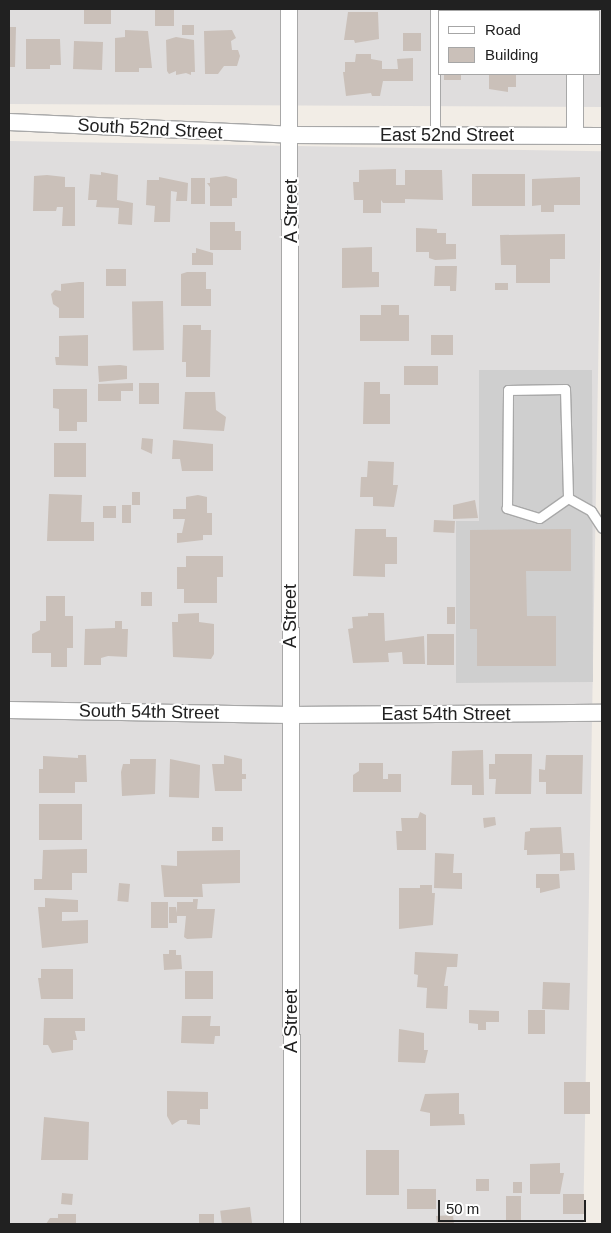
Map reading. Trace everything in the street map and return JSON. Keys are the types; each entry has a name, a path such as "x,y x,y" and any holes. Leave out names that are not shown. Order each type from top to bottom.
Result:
{"street":[{"name":"A Street","path":"289,9 291,135 290,715 292,1224"},
{"path":"575,75 575,135"},
{"name":"South 52nd Street","path":"9,122 291,135"},
{"name":"East 52nd Street","path":"291,135 602,136"},
{"name":"South 54th Street","path":"9,710 290,715"},
{"name":"East 54th Street","path":"290,715 602,713"}],"lane":[{"path":"435,9 435,134"},
{"path":"508,390 565,390 568,498 539,518 507,508 508,390"},
{"path":"568,498 591,511 602,528"}],"shaded area":[{"path":"9,9 602,9 602,107 9,104"},
{"path":"9,141 602,151 583,1224 9,1224"},
{"path":"479,370 592,370 593,682 456,683 456,521 479,521"}],"building":[{"path":"84,9 111,9 111,24 84,24"},
{"path":"155,9 174,9 174,26 155,26"},
{"path":"478,9 523,9 523,10"},
{"path":"348,12 378,12 379,39 355,43 354,40 344,40"},
{"path":"182,25 194,25 194,35 182,35"},
{"path":"9,27 16,27 15,67 9,67"},
{"path":"125,30 148,31 152,68 139,68 139,72 115,72 115,38 125,37"},
{"path":"232,30 236,38 231,41 232,50 238,50 240,56 237,66 224,66 218,74 205,74 204,31"},
{"path":"403,33 421,33 421,51 403,51"},
{"path":"176,37 194,40 195,72 191,72 191,75 186,73 176,75 176,71 169,74 167,71 166,40"},
{"path":"26,39 60,39 61,65 50,65 50,69 26,69"},
{"path":"74,41 103,42 102,70 73,69"},
{"path":"356,54 371,54 371,59 382,61 382,69 398,69 397,59 413,58 413,81 383,81 380,96 372,96 371,93 346,96 343,72 345,72 345,62 355,62"},
{"path":"444,75 461,75 461,80 444,80"},
{"path":"489,75 516,75 516,87 508,87 508,92 489,89"},
{"path":"396,169 396,185 405,185 405,170 442,170 443,200 405,199 405,203 383,203 381,200 381,213 363,213 363,200 354,200 353,182 359,182 359,170"},
{"path":"101,172 118,175 117,200 133,203 132,225 118,224 119,208 96,207 97,200 88,200 90,174 101,175"},
{"path":"472,174 525,174 525,206 472,206"},
{"path":"34,176 65,177 65,187 75,187 75,226 62,226 63,207 57,207 56,211 33,211"},
{"path":"226,176 237,179 237,198 232,198 232,206 210,206 210,187 207,183 210,183 210,178"},
{"path":"159,177 188,183 187,201 176,201 177,192 171,191 170,222 154,222 155,206 146,205 147,180 159,180"},
{"path":"580,177 580,205 554,205 554,212 541,212 541,205 532,206 532,179"},
{"path":"191,178 205,178 205,204 191,204"},
{"path":"210,222 235,222 235,231 241,231 241,250 210,250"},
{"path":"416,228 437,229 437,233 446,233 446,244 456,244 456,259 435,260 429,258 429,252 416,252"},
{"path":"565,234 565,259 550,259 550,283 516,283 516,265 501,265 500,235"},
{"path":"372,247 372,272 379,272 379,287 342,288 342,248"},
{"path":"196,248 213,253 213,265 192,265 192,253 196,253"},
{"path":"435,266 457,266 456,291 450,291 450,286 434,286"},
{"path":"106,269 126,269 126,286 106,286"},
{"path":"187,272 206,272 206,289 211,289 211,306 181,306 181,274"},
{"path":"84,282 84,318 59,318 59,308 53,304 51,294 55,290 61,291 61,284"},
{"path":"495,283 508,283 508,290 495,290"},
{"path":"163,301 164,350 133,351 132,302"},
{"path":"381,305 399,305 399,315 409,315 409,341 360,341 360,315 381,315"},
{"path":"183,325 201,325 201,330 211,330 210,377 186,377 186,362 182,362"},
{"path":"88,335 88,366 56,365 55,357 59,357 59,336"},
{"path":"431,335 453,335 453,355 431,355"},
{"path":"98,366 127,366 127,379 99,382"},
{"path":"404,366 438,366 438,385 404,385"},
{"path":"364,382 380,382 380,394 390,394 390,424 363,424"},
{"path":"133,383 133,391 121,391 121,401 98,401 98,384"},
{"path":"139,383 159,383 159,404 139,404"},
{"path":"53,389 87,389 87,422 77,422 77,431 59,431 59,409 53,408"},
{"path":"185,392 215,392 216,410 226,417 224,431 183,429"},
{"path":"142,438 153,439 152,454 141,449"},
{"path":"173,440 213,444 213,471 182,471 180,459 172,459"},
{"path":"54,443 86,443 86,477 54,477"},
{"path":"368,461 394,462 393,485 398,485 394,507 373,506 373,497 360,497 361,477 367,477"},
{"path":"132,492 140,492 140,505 132,505"},
{"path":"49,494 82,495 81,522 94,522 94,541 47,541"},
{"path":"198,495 207,497 207,513 212,513 212,535 203,535 203,540 177,543 177,533 182,533 185,519 173,519 173,509 186,509 186,497"},
{"path":"475,500 478,518 453,519 453,505"},
{"path":"122,505 131,505 131,523 122,523"},
{"path":"103,506 116,506 116,518 103,518"},
{"path":"434,520 455,521 454,533 433,532"},
{"path":"355,529 386,529 386,537 397,537 397,564 385,564 385,577 353,576"},
{"path":"571,529 571,571 526,571 527,616 556,616 556,666 477,666 477,629 470,629 470,530"},
{"path":"186,556 223,556 223,577 217,577 217,603 184,603 184,589 177,589 177,567 186,567"},
{"path":"141,592 152,592 152,606 141,606"},
{"path":"46,596 65,596 65,616 73,616 73,648 67,648 67,667 51,667 51,653 32,653 32,634 40,630 40,621 46,621"},
{"path":"447,607 455,607 455,624 447,624"},
{"path":"199,613 199,622 214,624 214,654 211,659 173,657 172,622 178,622 178,614"},
{"path":"368,613 384,613 385,641 424,636 425,664 403,664 402,652 388,653 389,662 353,663 348,629 353,628 352,617 368,616"},
{"path":"115,621 122,621 122,629 128,629 127,657 108,656 101,658 101,665 84,665 85,629 115,628"},
{"path":"427,634 454,634 454,665 427,665"},
{"path":"483,750 484,795 472,795 472,785 451,785 452,751"},
{"path":"495,754 532,754 531,794 495,794 496,779 489,779 489,764 495,764"},
{"path":"78,755 86,755 87,782 75,782 75,793 39,793 39,769 43,769 43,756 78,758"},
{"path":"224,755 242,759 242,774 246,774 246,779 242,779 242,791 215,791 212,764 224,764"},
{"path":"546,755 583,755 582,794 546,794 546,782 539,782 539,769 545,770"},
{"path":"130,759 156,759 155,794 122,796 121,772 123,764 130,764"},
{"path":"170,759 200,765 199,798 169,797"},
{"path":"359,763 383,763 383,779 388,779 388,774 401,774 401,792 353,792 353,775 359,771"},
{"path":"39,804 82,804 82,840 39,840"},
{"path":"420,812 426,815 426,850 397,850 396,831 402,831 401,818 418,818"},
{"path":"495,817 496,825 484,828 483,818"},
{"path":"212,827 223,827 223,841 212,841"},
{"path":"561,827 563,853 574,853 575,870 560,871 560,854 527,855 527,850 524,850 525,832 530,831 530,828"},
{"path":"87,849 87,873 72,873 72,890 34,890 34,879 42,879 43,850"},
{"path":"240,850 240,883 202,884 203,897 164,897 161,865 177,866 177,851"},
{"path":"435,853 454,854 453,873 462,873 462,889 434,888"},
{"path":"536,874 559,874 560,888 540,893 540,888 536,888"},
{"path":"119,883 130,884 128,902 117,901"},
{"path":"420,885 432,885 432,893 435,893 433,925 399,929 399,888 420,888"},
{"path":"45,898 78,900 78,912 62,912 62,921 88,920 88,943 42,948 38,907 45,907"},
{"path":"193,899 198,899 197,909 215,909 212,938 187,939 184,937 186,916 177,916 177,923 169,923 169,907 176,907 177,913 177,902 193,902"},
{"path":"151,902 168,902 168,928 151,928"},
{"path":"169,950 176,950 176,955 181,955 182,969 164,970 163,954 169,954"},
{"path":"415,952 458,954 457,967 447,967 444,986 448,986 447,1009 426,1008 427,988 417,987 418,975 414,974"},
{"path":"41,969 73,969 73,999 41,999 38,978 41,978"},
{"path":"185,971 213,971 213,999 185,999"},
{"path":"543,982 570,983 569,1010 542,1009"},
{"path":"469,1010 499,1011 499,1022 486,1022 486,1030 478,1030 478,1024 469,1023"},
{"path":"528,1010 545,1010 545,1034 528,1034"},
{"path":"182,1016 211,1016 210,1026 220,1026 220,1036 215,1036 214,1044 181,1043"},
{"path":"44,1018 85,1018 85,1031 75,1031 77,1040 73,1040 73,1050 52,1053 48,1045 43,1045"},
{"path":"399,1029 424,1033 424,1050 428,1050 425,1063 398,1062"},
{"path":"564,1082 590,1082 590,1114 564,1114"},
{"path":"167,1091 208,1092 208,1109 200,1109 200,1125 187,1124 187,1120 180,1120 172,1125 167,1116"},
{"path":"459,1093 459,1114 464,1114 465,1125 430,1126 430,1113 420,1111 425,1094"},
{"path":"44,1117 89,1122 88,1160 41,1160"},
{"path":"366,1150 399,1150 399,1195 366,1195"},
{"path":"560,1163 560,1173 564,1173 560,1194 530,1194 530,1164"},
{"path":"476,1179 489,1179 489,1191 476,1191"},
{"path":"513,1182 522,1182 522,1193 513,1193"},
{"path":"407,1189 436,1189 436,1209 407,1209"},
{"path":"62,1193 73,1194 72,1205 61,1204"},
{"path":"563,1194 584,1194 584,1214 563,1214"},
{"path":"506,1196 521,1196 521,1220 506,1220"},
{"path":"250,1207 252,1224 222,1224 220,1211"},
{"path":"58,1214 76,1214 76,1224 46,1224 50,1218 58,1218"},
{"path":"199,1214 214,1214 214,1224 199,1224"},
{"path":"453,1215 454,1224 437,1224 436,1216"}]}
